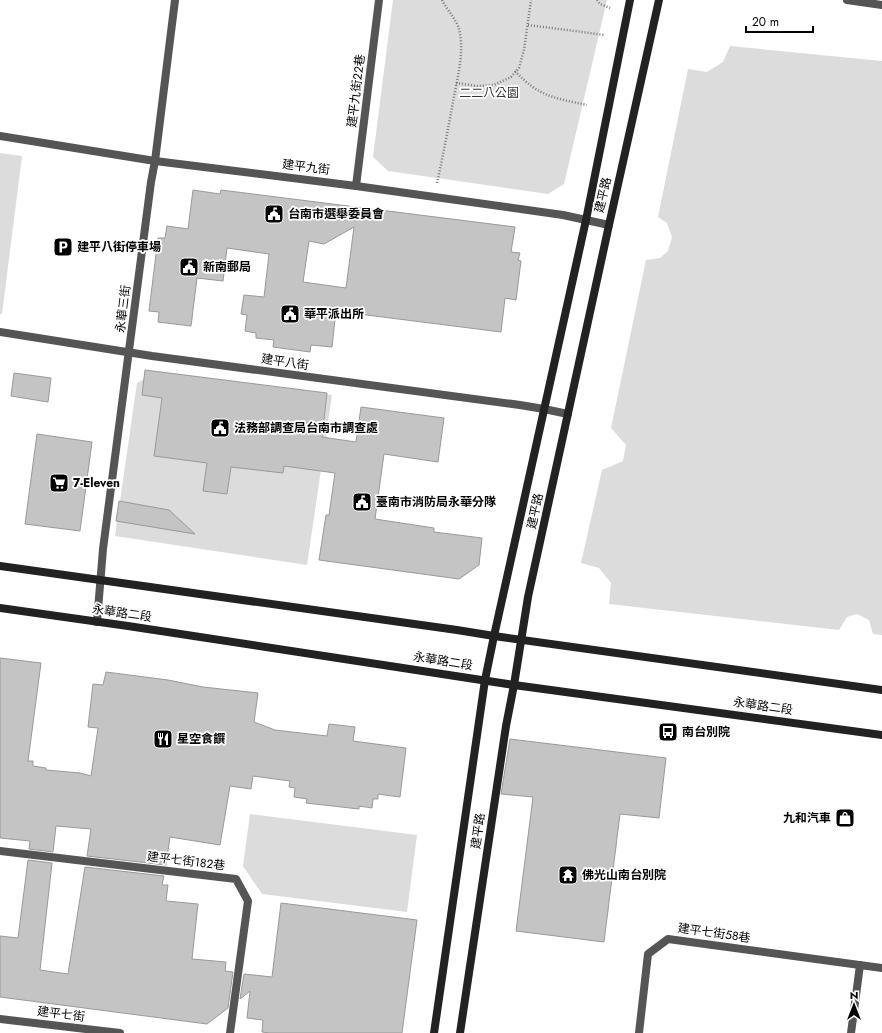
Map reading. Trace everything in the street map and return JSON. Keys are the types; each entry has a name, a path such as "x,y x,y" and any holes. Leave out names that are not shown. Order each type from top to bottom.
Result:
{"street":[{"name":"永華三街","path":"97,622 104,548 175,0"},
{"name":"建平九街22巷","path":"356,186 380,0"},
{"name":"建平路","path":"434,1033 485,680 586,220 630,0"},
{"name":"建平路","path":"460,1033 506,726 528,597 659,0"},
{"path":"847,0 882,5"},
{"name":"建平九街","path":"0,136 155,161 356,186 563,215 609,225"},
{"name":"建平八街","path":"0,332 129,353 544,409 568,414"},
{"path":"0,566 882,690"},
{"name":"永華路二段","path":"0,608 514,685 882,735"},
{"name":"建平七街182巷","path":"0,851 236,880 248,901 230,1033"},
{"name":"建平七街58巷","path":"639,1033 648,954 668,939 882,968"},
{"path":"851,1033 860,965"},
{"name":"建平七街","path":"0,1018 120,1033"}],"path":[{"path":"437,183 460,58 458,29 442,0"},
{"path":"456,83 477,86 494,85 511,77 518,68 524,50 531,0"},
{"path":"597,0 600,4 610,8"},
{"path":"528,25 576,30 604,35"},
{"path":"515,71 533,88 544,94 554,98 587,105"}],"green space":[{"name":"二二八公園","path":"393,0 607,0 564,184 548,194 388,171 373,157"},
{"path":"730,46 882,61 882,635 873,634 869,620 857,614 847,617 839,630 609,604 611,583 599,568 581,563 602,470 623,461 626,445 611,428 646,260 660,258 668,251 672,237 667,223 658,217 688,69 707,72 723,62"},
{"path":"0,153 22,156 2,314 0,314"},
{"path":"158,372 332,395 307,565 115,536 137,383"},
{"path":"250,814 417,835 407,912 262,894 243,866"}],"building":[{"path":"193,190 220,194 221,190 515,227 511,252 520,253 518,260 521,261 516,300 505,298 501,332 336,310 332,347 311,345 310,352 273,347 274,340 256,338 256,333 245,331 247,315 241,314 244,295 264,297 269,254 227,248 223,281 197,278 191,326 158,322 159,312 149,311 158,238 165,238 167,226 188,229","holes":["354,227 346,288 303,282 309,241 324,244"]},
{"path":"145,370 327,393 322,437 356,442 361,407 444,418 438,462 384,454 375,519 434,528 434,532 482,538 479,565 459,579 319,560 326,515 329,515 335,473 284,466 283,473 231,467 227,494 203,491 207,463 154,456 162,398 142,395"},
{"path":"14,373 51,378 48,402 11,396"},
{"name":"7-Eleven","path":"37,434 92,442 80,531 25,524"},
{"path":"119,501 169,510 195,534 116,521"},
{"path":"0,658 41,663 28,761 33,761 33,766 46,768 46,770 80,773 91,776 98,728 88,727 93,684 103,685 106,672 168,680 203,687 258,693 254,722 275,730 327,736 329,724 355,727 353,741 406,748 400,797 378,794 378,799 373,799 372,808 359,806 359,809 306,803 307,799 294,797 295,788 289,787 290,781 253,776 251,789 230,786 220,845 170,837 166,865 87,856 91,829 56,826 53,852 29,849 30,841 0,838"},
{"name":"佛光山南台別院","path":"510,739 666,758 659,818 620,814 604,942 516,931 533,797 501,794"},
{"path":"28,860 52,863 40,970 68,974 85,867 164,876 162,885 168,885 166,901 198,904 192,959 226,962 225,971 233,972 228,1008 207,1024 0,997 0,936 18,938"},
{"path":"281,903 417,920 402,1033 270,1033 262,1032 263,1020 247,1018 250,991 240,999 244,974 272,977"}],"place":[{"name":"台南市選舉委員會","path":"274,214"},
{"name":"建平八街停車場","path":"63,247"},
{"name":"新南郵局","path":"189,267"},
{"name":"華平派出所","path":"290,314"},
{"name":"法務部調查局台南市調查處","path":"220,428"},
{"name":"7-Eleven","path":"59,483"},
{"name":"臺南市消防局永華分隊","path":"362,502"},
{"name":"南台別院","path":"668,732"},
{"name":"星空食饌","path":"163,739"},
{"name":"九和汽車","path":"845,818"},
{"name":"佛光山南台別院","path":"568,875"}]}
